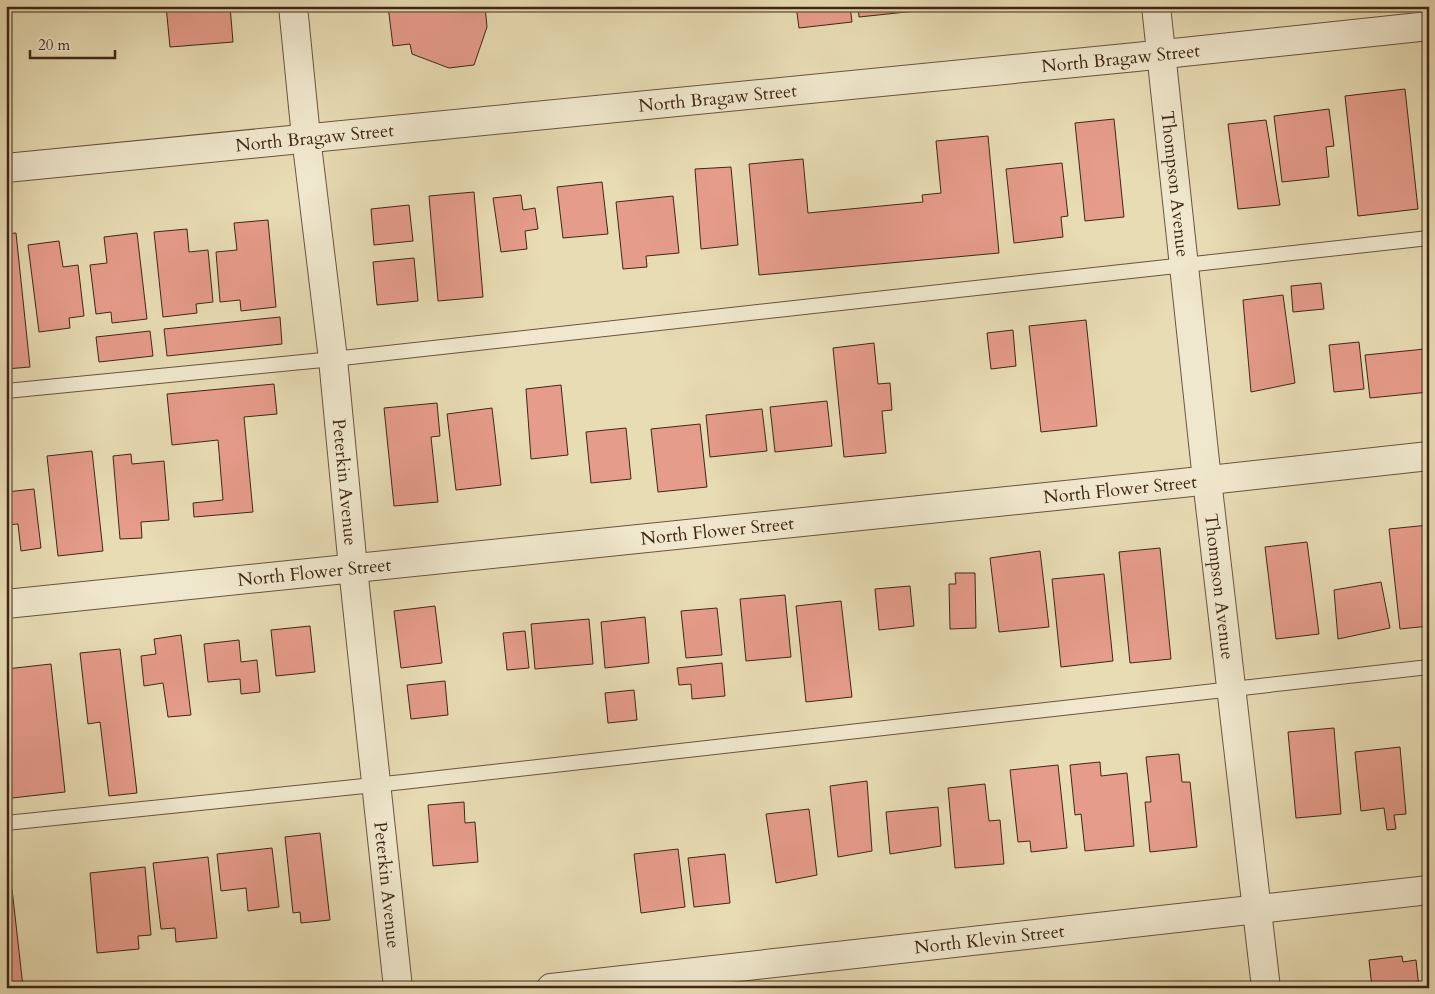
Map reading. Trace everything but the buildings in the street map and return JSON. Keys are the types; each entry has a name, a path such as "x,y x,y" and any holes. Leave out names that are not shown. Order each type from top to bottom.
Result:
{"street":[{"name":"Peterkin Avenue","path":"294,6 306,138 333,359 353,568 398,988"},
{"name":"Thompson Avenue","path":"1156,6 1207,480 1266,988"},
{"name":"North Bragaw Street","path":"6,168 1160,55 1429,26"},
{"name":"North Flower Street","path":"6,604 1429,456"},
{"name":"North Klevin Street","path":"550,988 1429,890"}],"lane":[{"path":"6,391 333,359 1429,238"},
{"path":"6,822 377,785 1429,667"}]}
